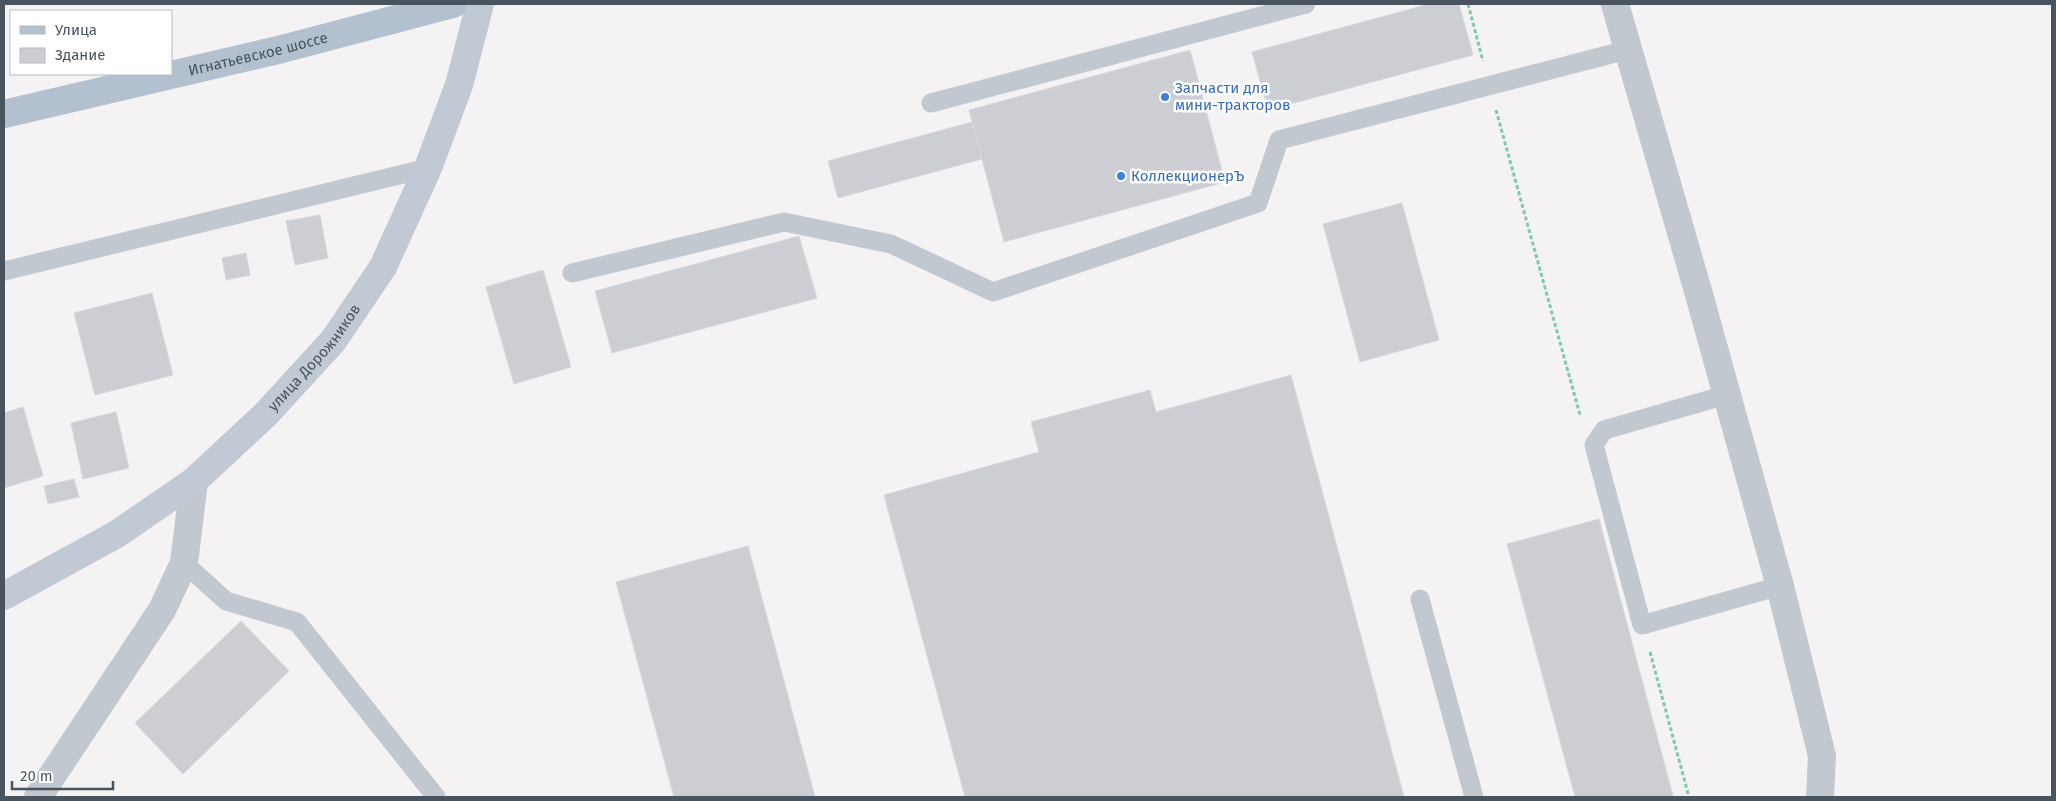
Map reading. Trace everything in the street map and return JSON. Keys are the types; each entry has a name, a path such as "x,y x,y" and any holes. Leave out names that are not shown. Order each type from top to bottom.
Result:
{"main road":[{"name":"Игнатьевское шоссе","path":"172,75 282,49 453,4"},
{"name":"Игнатьевское шоссе","path":"4,114 171,75"}],"street":[{"name":"улица Дорожников","path":"4,596 116,534 194,481 266,414 333,341 384,267 428,168 459,85 480,4"},
{"path":"1615,4 1698,290 1780,586 1822,756 1820,797"},
{"path":"38,797 162,610 184,564 194,481"}],"lane":[{"path":"931,103 1306,4"},
{"path":"572,273 784,222 891,244 992,292 1258,203 1279,140 1490,87 1627,50"},
{"path":"4,271 428,168"},
{"path":"1726,395 1604,430 1594,445 1642,625 1780,586"},
{"path":"184,564 226,601 297,622 436,797"},
{"path":"1420,599 1474,797"}],"path":[{"path":"1468,4 1580,418 1594,445"},
{"path":"1642,625 1689,797"}],"building":[{"path":"1429,4 1459,4 1473,55 1268,110 1252,52"},
{"path":"1190,50 1225,182 1004,242 969,110"},
{"path":"972,122 982,159 838,198 828,161"},
{"path":"1402,203 1439,340 1360,362 1323,224"},
{"path":"320,215 328,258 295,265 286,221"},
{"path":"799,236 817,298 612,353 595,291"},
{"path":"246,253 250,275 226,280 222,258"},
{"path":"543,270 571,367 514,384 486,287"},
{"path":"152,293 173,375 95,395 74,313"},
{"path":"1291,375 1404,797 965,797 884,495 1039,452 1031,422 1150,390 1156,412"},
{"path":"23,407 43,476 4,488 4,413"},
{"path":"116,412 129,468 83,479 71,423"},
{"path":"74,479 79,497 48,504 44,486"},
{"path":"1599,519 1673,796 1575,797 1507,544"},
{"path":"748,546 815,797 674,797 616,582"},
{"path":"241,621 289,671 183,774 135,723"}],"place":[{"name":"Запчасти для мини-тракторов","path":"1165,97"},
{"name":"КоллекционерЪ","path":"1121,176"}]}
